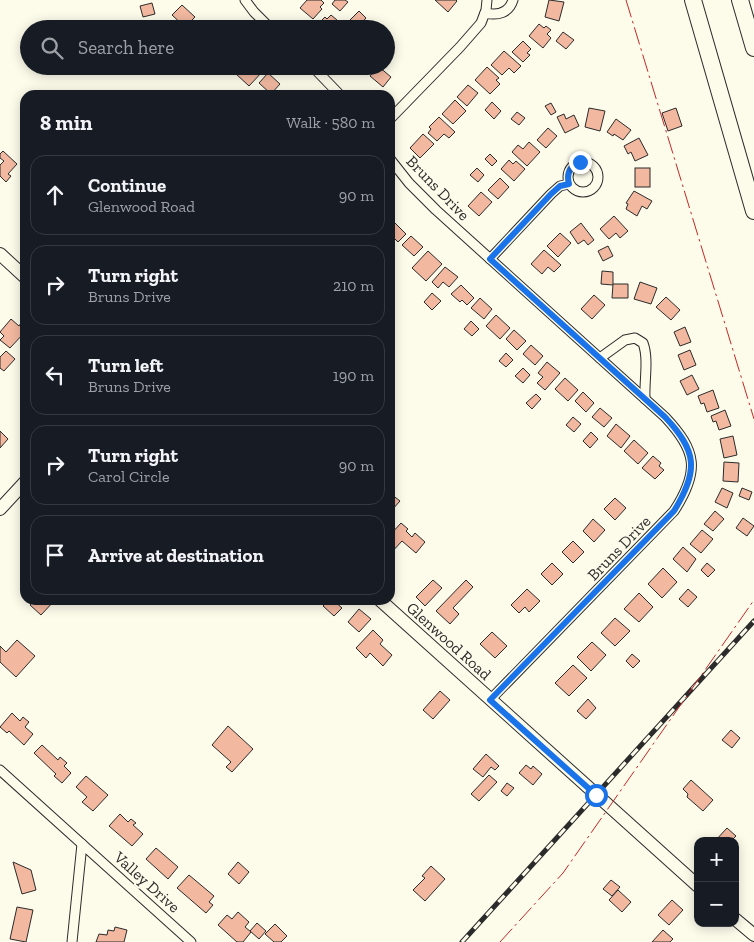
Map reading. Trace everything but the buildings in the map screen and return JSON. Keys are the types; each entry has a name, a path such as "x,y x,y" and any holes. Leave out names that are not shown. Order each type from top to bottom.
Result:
{"highway":[{"path":"693,0 754,211"},
{"path":"740,0 754,48"}],"street":[{"path":"246,0 262,20"},
{"path":"395,114 481,24 487,0"},
{"path":"485,13 499,14 506,11 514,0"},
{"path":"321,75 335,90"},
{"name":"Bruns Drive","path":"395,165 409,183 436,210 645,398 675,428 688,448 691,459 690,476 682,498 664,523 490,700"},
{"path":"490,259 551,194 560,186 569,184"},
{"path":"0,254 20,272"},
{"path":"600,358 625,340 635,338 643,343 646,350 645,398"},
{"path":"0,509 20,487"},
{"name":"Glenwood Road","path":"386,605 694,882"},
{"name":"Valley Drive","path":"0,770 191,942"},
{"path":"72,942 82,844"},
{"path":"739,922 754,935"}],"railway":[{"path":"462,942 754,621"}],"power":[{"path":"626,0 754,419"},
{"path":"500,942 563,873 754,600"}],"route":[{"path":"580,162 571,167 568,172 569,184 560,186 551,194 490,259 665,417 688,448 691,459 690,476 682,498 664,523 490,700 596,795"}]}
